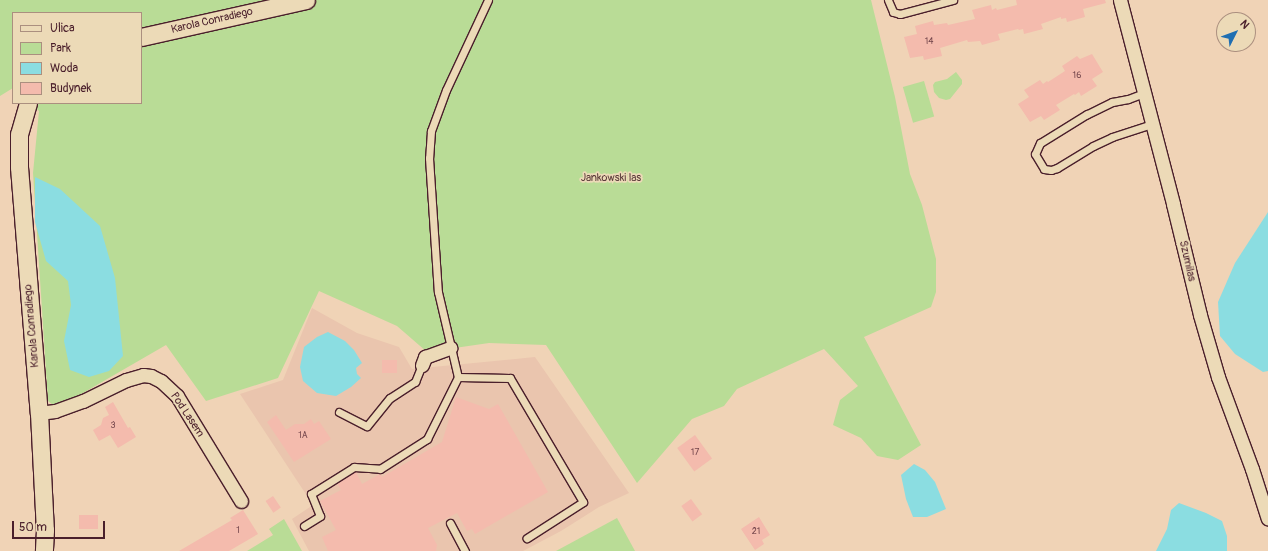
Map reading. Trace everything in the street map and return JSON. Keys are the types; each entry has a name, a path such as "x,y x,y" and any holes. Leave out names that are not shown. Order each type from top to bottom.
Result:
{"street":[{"name":"Karola Conradiego","path":"142,37 306,0"},
{"name":"Szumilas","path":"1120,0 1200,315 1218,377 1252,469 1268,518"},
{"name":"Karola Conradiego","path":"28,104 19,134 19,167 39,413 45,530 44,551"},
{"path":"422,365 425,357 450,348"},
{"name":"Pod Lasem","path":"39,413 55,411 83,401 126,380 143,375 151,376 161,381 177,396 241,501"}],"lane":[{"path":"304,526 320,516 311,494 354,466 380,469 427,439 458,377 438,292 429,158 431,131 446,90 488,0"},
{"path":"888,0 893,12 900,14 953,0"},
{"path":"1144,93 1128,99 1112,102 1087,114 1040,143 1035,154 1044,169 1050,170 1112,137 1152,124"},
{"path":"339,412 367,426 390,398 415,382 422,365"},
{"path":"458,377 510,378 584,502 527,538"},
{"path":"450,523 465,551"}],"shaded area":[{"path":"312,308 357,333 399,347 412,369 535,357 629,493 599,507 561,531 523,551 309,551 292,519 313,505 240,394 283,380"}],"green space":[{"name":"Jankowski las","path":"0,0 871,0 895,97 910,174 922,205 936,259 936,292 931,307 864,337 921,445 898,460 877,456 861,438 833,425 840,400 858,386 824,349 737,389 724,406 692,419 637,483 546,345 489,343 427,352 397,326 319,291 278,378 206,401 166,345 57,408 48,401 33,173 39,111 31,104 142,104 142,12 12,12 12,89 0,96"},
{"path":"956,72 962,80 962,84 950,99 946,100 939,98 934,92 933,85 935,82 947,79"},
{"path":"924,81 934,117 913,123 903,87"},
{"path":"617,518 635,551 556,551"},
{"path":"284,519 302,551 247,551 273,535 269,529"}],"water":[{"path":"35,177 60,189 100,226 115,278 123,356 109,371 89,377 70,370 64,341 71,305 68,281 46,261 35,222"},
{"path":"1268,212 1268,371 1263,372 1235,354 1220,336 1218,302 1235,263"},
{"path":"328,332 345,341 354,350 362,363 356,368 357,374 361,378 351,387 336,396 317,393 303,381 300,367 304,347 317,337"},
{"path":"914,464 925,470 935,482 946,509 927,517 913,517 906,499 901,475"},
{"path":"1179,503 1206,513 1222,521 1227,536 1227,551 1156,551 1167,529 1171,510"}],"building":[{"path":"1016,0 1105,0 1106,3 1083,9 1085,17 1067,22 1066,18 1061,19 1061,17 1041,24 1043,29 1024,34 1023,29 1018,29 998,34 1000,40 982,45 980,41 968,42 967,40 940,48 942,56 924,60 923,56 910,58 904,37 917,34 915,26 933,21 934,25 947,23 948,25 975,19 972,10 991,5 992,10 996,8 997,10 1017,5"},
{"path":"1092,54 1103,72 1092,79 1097,86 1081,96 1079,92 1075,95 1074,94 1056,105 1060,110 1044,120 1041,116 1030,122 1018,104 1029,97 1024,90 1040,80 1043,84 1047,81 1048,82 1065,71 1062,66 1077,56 1080,59"},
{"path":"382,360 397,360 397,373 382,373"},
{"path":"456,397 489,409 498,404 548,492 475,534 472,529 467,531 457,513 428,528 437,545 436,551 328,551 322,537 336,530 320,501 341,490 337,483 356,472 362,484 380,474 382,477 442,442"},
{"path":"113,402 128,428 130,427 136,437 118,448 110,435 99,441 93,430 101,425 103,418 109,415 105,407"},
{"path":"276,415 286,430 295,424 304,424 311,419 314,424 319,421 331,439 294,462 267,422"},
{"path":"695,435 712,458 694,471 677,448"},
{"path":"273,496 281,508 273,513 266,501"},
{"path":"691,499 702,514 692,521 681,506"},
{"path":"243,510 258,534 229,551 179,551 232,520 230,518"},
{"path":"79,515 98,515 98,529 79,529"},
{"path":"759,517 770,535 762,540 764,544 755,550 741,529"}]}
